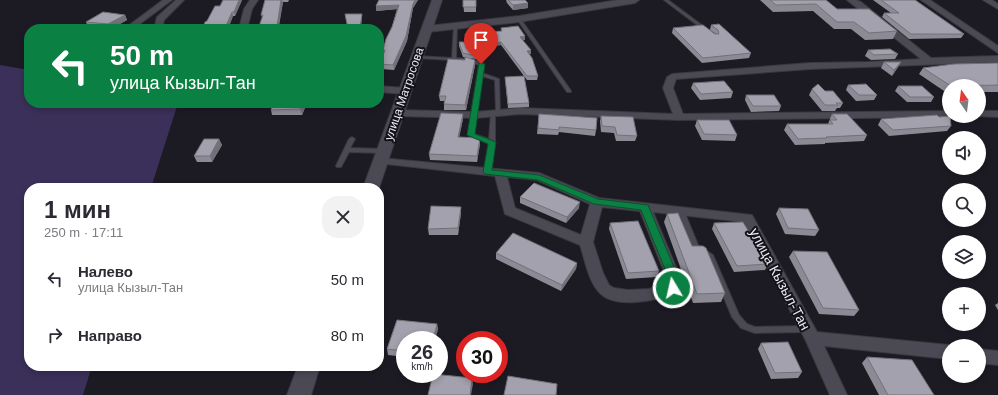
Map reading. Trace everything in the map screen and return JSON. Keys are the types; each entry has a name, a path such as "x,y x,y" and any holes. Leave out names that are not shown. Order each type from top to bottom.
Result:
{"main road":[{"name":"улица Матросова","path":"373,183 436,0"},
{"path":"299,395 307,371"}],"street":[{"path":"135,24 168,0"},
{"path":"159,24 160,19 180,0"},
{"path":"244,24 248,9 254,0"},
{"path":"427,29 519,18 635,0"},
{"path":"851,0 929,61"},
{"path":"925,0 998,50"},
{"path":"987,0 998,7"},
{"path":"679,117 668,88 672,77 810,66 998,59"},
{"path":"384,89 405,91"},
{"path":"398,113 475,115 520,111 679,117 942,114"},
{"path":"986,114 998,114"},
{"name":"улица Кызыл-Тан","path":"383,156 494,173 539,177 597,202 748,218 810,333 839,395"},
{"path":"494,173 510,211 586,242"},
{"path":"597,202 586,242 599,280 605,289 615,294 630,296 663,293 673,288 674,279 645,207"},
{"path":"810,333 942,351"},
{"path":"986,357 998,358"}],"lane":[{"path":"666,0 709,32"},
{"path":"519,18 569,91"},
{"path":"454,59 456,26"},
{"path":"417,58 469,60 481,64 471,135 492,142"},
{"path":"480,74 497,79 496,113 492,142 494,173"},
{"path":"339,166 352,139"},
{"path":"347,150 383,156"},
{"path":"681,211 695,246 711,258 736,317 744,326 755,330 810,333"}],"shaded area":[{"path":"0,65 24,69 24,108 176,108 153,183 24,183 24,371 90,371 83,395 0,395"}],"building":[{"path":"223,0 239,0 227,24 204,24 215,6 220,6"},
{"path":"265,0 281,0 277,24 260,24 263,15 261,15"},
{"path":"379,0 415,0 406,36 393,65 384,64 384,46 399,5 376,6"},
{"path":"463,0 476,0 476,7 463,7"},
{"path":"508,0 525,0 528,3 513,5"},
{"path":"770,0 826,0 837,9 869,9 897,31 869,33 854,22 837,22 816,4 776,5"},
{"path":"881,0 915,0 964,34 911,34 884,13 899,13"},
{"path":"103,12 125,15 108,24 86,22"},
{"path":"345,14 362,14 361,24 347,24"},
{"path":"719,24 751,53 703,58 673,28 703,25 715,34 719,34 718,30 711,25"},
{"path":"518,26 525,36 520,37 531,50 527,51 532,58 538,76 527,76 501,42 478,44 476,56 463,53 459,42 467,42 465,34 502,31 501,28"},
{"path":"890,49 898,54 874,55 868,50"},
{"path":"465,57 475,60 465,105 444,104 446,96 439,96 448,59 465,60"},
{"path":"884,62 901,62 894,70"},
{"path":"998,63 998,85 986,85 986,79 942,79 942,80 923,68 954,64"},
{"path":"524,76 529,103 508,104 505,77"},
{"path":"724,81 733,92 701,94 693,83"},
{"path":"818,84 825,91 833,91 843,103 836,103 838,105 825,105 812,89"},
{"path":"866,84 877,95 859,95 848,85"},
{"path":"898,86 922,86 934,97 910,97"},
{"path":"746,95 774,95 781,106 753,106"},
{"path":"272,108 300,108 300,109 271,110"},
{"path":"441,113 463,114 458,137 480,138 477,156 429,154"},
{"path":"539,114 597,118 596,130 559,127 559,130 538,128"},
{"path":"832,114 847,114 867,135 798,139 787,124 833,124 830,120 837,120"},
{"path":"937,115 939,117 942,117 942,123 951,123 951,126 893,130 881,119"},
{"path":"601,116 633,117 637,136 617,135 615,127 602,126"},
{"path":"697,120 729,120 737,135 704,134"},
{"path":"204,139 219,139 210,156 194,156"},
{"path":"534,183 580,202 567,217 520,197"},
{"path":"431,206 461,207 458,228 428,229"},
{"path":"779,208 808,209 819,230 788,228"},
{"path":"678,213 692,246 703,246 706,248 725,293 697,294 667,214"},
{"path":"638,221 659,271 628,273 610,223"},
{"path":"743,222 768,264 737,266 714,223"},
{"path":"513,233 577,263 562,285 496,253"},
{"path":"793,251 827,252 859,310 823,308"},
{"path":"397,320 437,324 435,331 396,331 396,350 387,349"},
{"path":"788,342 802,372 775,373 761,343"},
{"path":"867,357 912,360 934,395 888,395"},
{"path":"448,376 456,376 456,383 471,383 470,395 428,395 431,383 448,383"},
{"path":"508,376 557,384 556,395 504,395 507,383 508,383"}],"route":[{"path":"481,64 471,135 492,142 488,172 539,177 597,202 645,207 674,279 673,288"}]}
